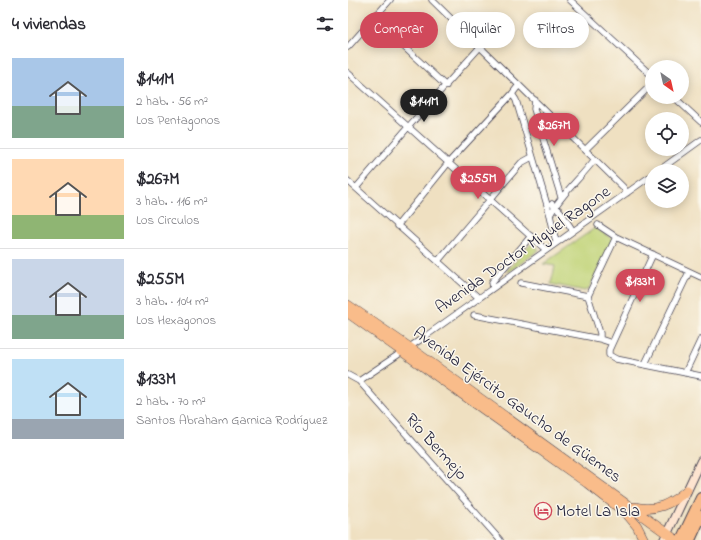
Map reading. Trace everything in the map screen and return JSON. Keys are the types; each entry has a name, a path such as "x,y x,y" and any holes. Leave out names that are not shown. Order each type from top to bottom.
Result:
{"highway":[{"path":"681,540 701,498"},
{"path":"690,540 701,516"}],"main road":[{"name":"Avenida Ejército Gaucho de Güemes","path":"348,305 627,514 637,526 644,540"},
{"name":"Avenida Ejército Gaucho de Güemes","path":"348,313 406,349 631,506 665,537 676,540"},
{"path":"665,537 701,461"},
{"path":"631,506 645,509 660,507 677,499 687,490"}],"street":[{"path":"380,12 390,0"},
{"path":"432,0 446,14"},
{"path":"570,0 645,70"},
{"path":"348,47 360,34"},
{"path":"405,48 446,86"},
{"path":"356,188 409,126 480,48 586,149 627,193"},
{"path":"348,74 409,126 546,250"},
{"path":"398,226 449,162 519,85"},
{"path":"586,149 645,91"},
{"path":"512,94 516,100 532,157 546,199 556,242"},
{"path":"534,100 534,109 561,197"},
{"path":"682,104 701,122"},
{"path":"668,164 701,140"},
{"path":"438,262 521,163 532,157"},
{"path":"550,215 561,197 586,171 595,159"},
{"name":"Avenida Doctor Miguel Ragone","path":"359,381 645,180"},
{"path":"348,182 479,298"},
{"path":"546,199 560,211 573,231"},
{"path":"598,225 616,237 701,277"},
{"path":"493,288 492,282 531,236"},
{"path":"600,339 600,334 588,296 616,237"},
{"path":"653,254 612,343 609,350 609,355 616,359 701,376"},
{"path":"645,364 689,272"},
{"path":"521,283 588,296"},
{"path":"474,315 600,339 612,343"},
{"path":"685,373 701,339"},
{"name":"Río Bermejo","path":"348,375 359,381 500,540"}],"green space":[{"path":"595,228 613,239 589,289 585,291 551,284 555,266 543,264"},
{"path":"534,243 539,250 509,272 507,271 531,244"}],"place":[{"name":"Motel La Isla","path":"543,511"}]}
